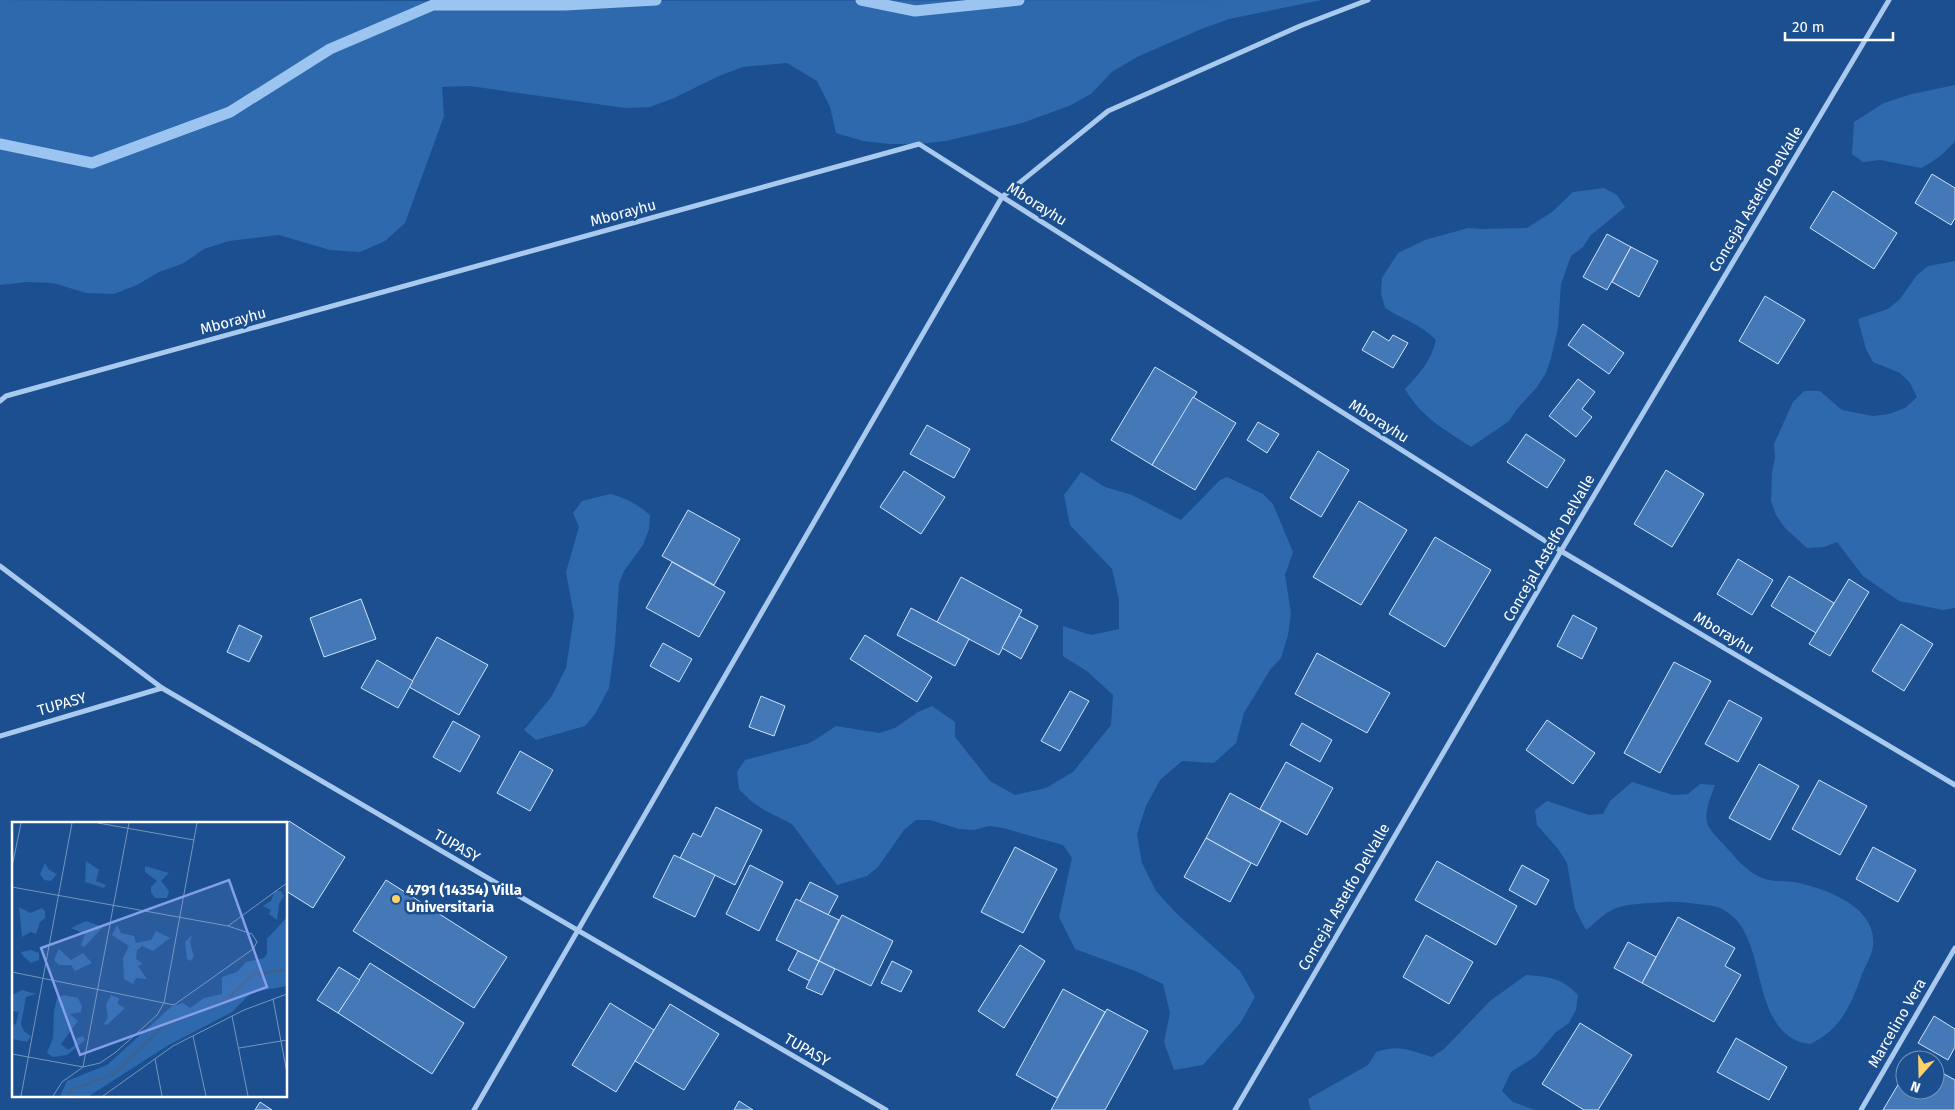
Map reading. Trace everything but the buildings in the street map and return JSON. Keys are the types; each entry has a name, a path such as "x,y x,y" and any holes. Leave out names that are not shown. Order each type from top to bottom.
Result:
{"street":[{"path":"474,1110 1002,197 1108,112 1300,26 1368,0"},
{"name":"Concejal Astelfo DelValle","path":"1235,1110 1561,551 1889,0"},
{"name":"Mborayhu","path":"0,401 6,396 919,144 1561,551 1955,784"},
{"path":"0,566 162,688"},
{"name":"TUPASY","path":"0,736 162,688 886,1110"},
{"name":"Marcelino Vera","path":"1861,1110 1955,948"}],"shaded area":[{"path":"0,0 1322,0 1229,19 1199,30 1137,57 1112,72 1091,94 1069,106 1022,123 946,141 919,144 890,144 863,141 836,133 830,107 817,81 787,63 743,67 650,107 625,108 470,86 442,87 444,116 405,223 385,241 360,252 330,250 279,235 229,241 204,249 184,263 159,272 137,285 114,294 86,293 53,283 27,282 0,285"},
{"path":"1955,85 1955,141 1935,160 1921,168 1880,160 1863,162 1852,154 1854,122 1884,103 1912,94"},
{"path":"1604,188 1617,195 1625,207 1590,236 1583,247 1571,256 1561,284 1558,328 1546,373 1509,421 1471,447 1427,416 1405,389 1424,366 1436,340 1418,326 1385,308 1381,293 1382,278 1398,253 1425,240 1468,228 1527,228 1552,212 1573,192"},
{"path":"1955,261 1955,608 1943,610 1899,601 1863,576 1837,542 1824,547 1807,548 1785,528 1776,515 1771,501 1772,472 1775,458 1774,444 1793,402 1804,391 1820,391 1842,410 1873,416 1889,414 1905,408 1917,397 1910,383 1900,373 1873,362 1866,349 1858,319 1888,309 1900,299 1917,275 1928,266"},
{"path":"1081,472 1105,487 1132,495 1181,520 1220,480 1227,477 1263,494 1273,504 1293,552 1285,575 1291,613 1288,635 1281,658 1270,670 1244,713 1236,743 1214,763 1182,761 1160,780 1146,806 1137,834 1142,863 1156,891 1176,913 1240,971 1255,997 1241,1022 1203,1065 1174,1070 1164,1042 1170,1013 1163,984 1135,971 1075,949 1059,917 1072,858 1063,845 1003,828 989,826 974,830 959,829 930,820 916,820 904,830 878,867 867,876 837,885 792,824 764,810 739,789 737,772 745,760 810,743 836,726 879,733 895,728 918,712 932,706 955,722 955,737 990,781 1015,795 1046,788 1073,772 1111,725 1113,695 1088,672 1063,656 1063,626 1091,635 1119,629 1119,600 1112,569 1070,525 1064,495"},
{"path":"610,494 631,502 650,515 649,529 643,545 624,571 619,584 615,644 609,688 595,714 585,726 536,740 524,730 552,696 566,668 574,616 566,572 579,527 573,513 582,501"},
{"path":"1632,782 1673,795 1688,794 1700,784 1715,785 1706,815 1708,825 1746,868 1767,880 1798,883 1827,891 1850,904 1868,922 1872,933 1872,950 1848,1008 1829,1032 1810,1044 1795,1040 1780,1028 1770,1012 1746,934 1735,919 1720,908 1709,905 1674,902 1630,905 1610,911 1586,930 1575,909 1567,863 1558,849 1537,825 1535,810 1547,801 1589,815 1603,814 1610,801"},
{"path":"1526,975 1542,976 1560,981 1578,995 1576,1010 1569,1023 1556,1032 1536,1056 1511,1072 1502,1091 1513,1102 1535,1110 1311,1110 1308,1099 1368,1065 1376,1052 1398,1048 1432,1057 1444,1049 1490,1001"}],"waterway":[{"path":"0,144 92,163 230,112 330,49 433,5 565,5 656,0"},
{"path":"861,0 915,11 1019,0"}],"place":[{"name":"4791 (14354) Villa Universitaria","path":"396,899"}]}
